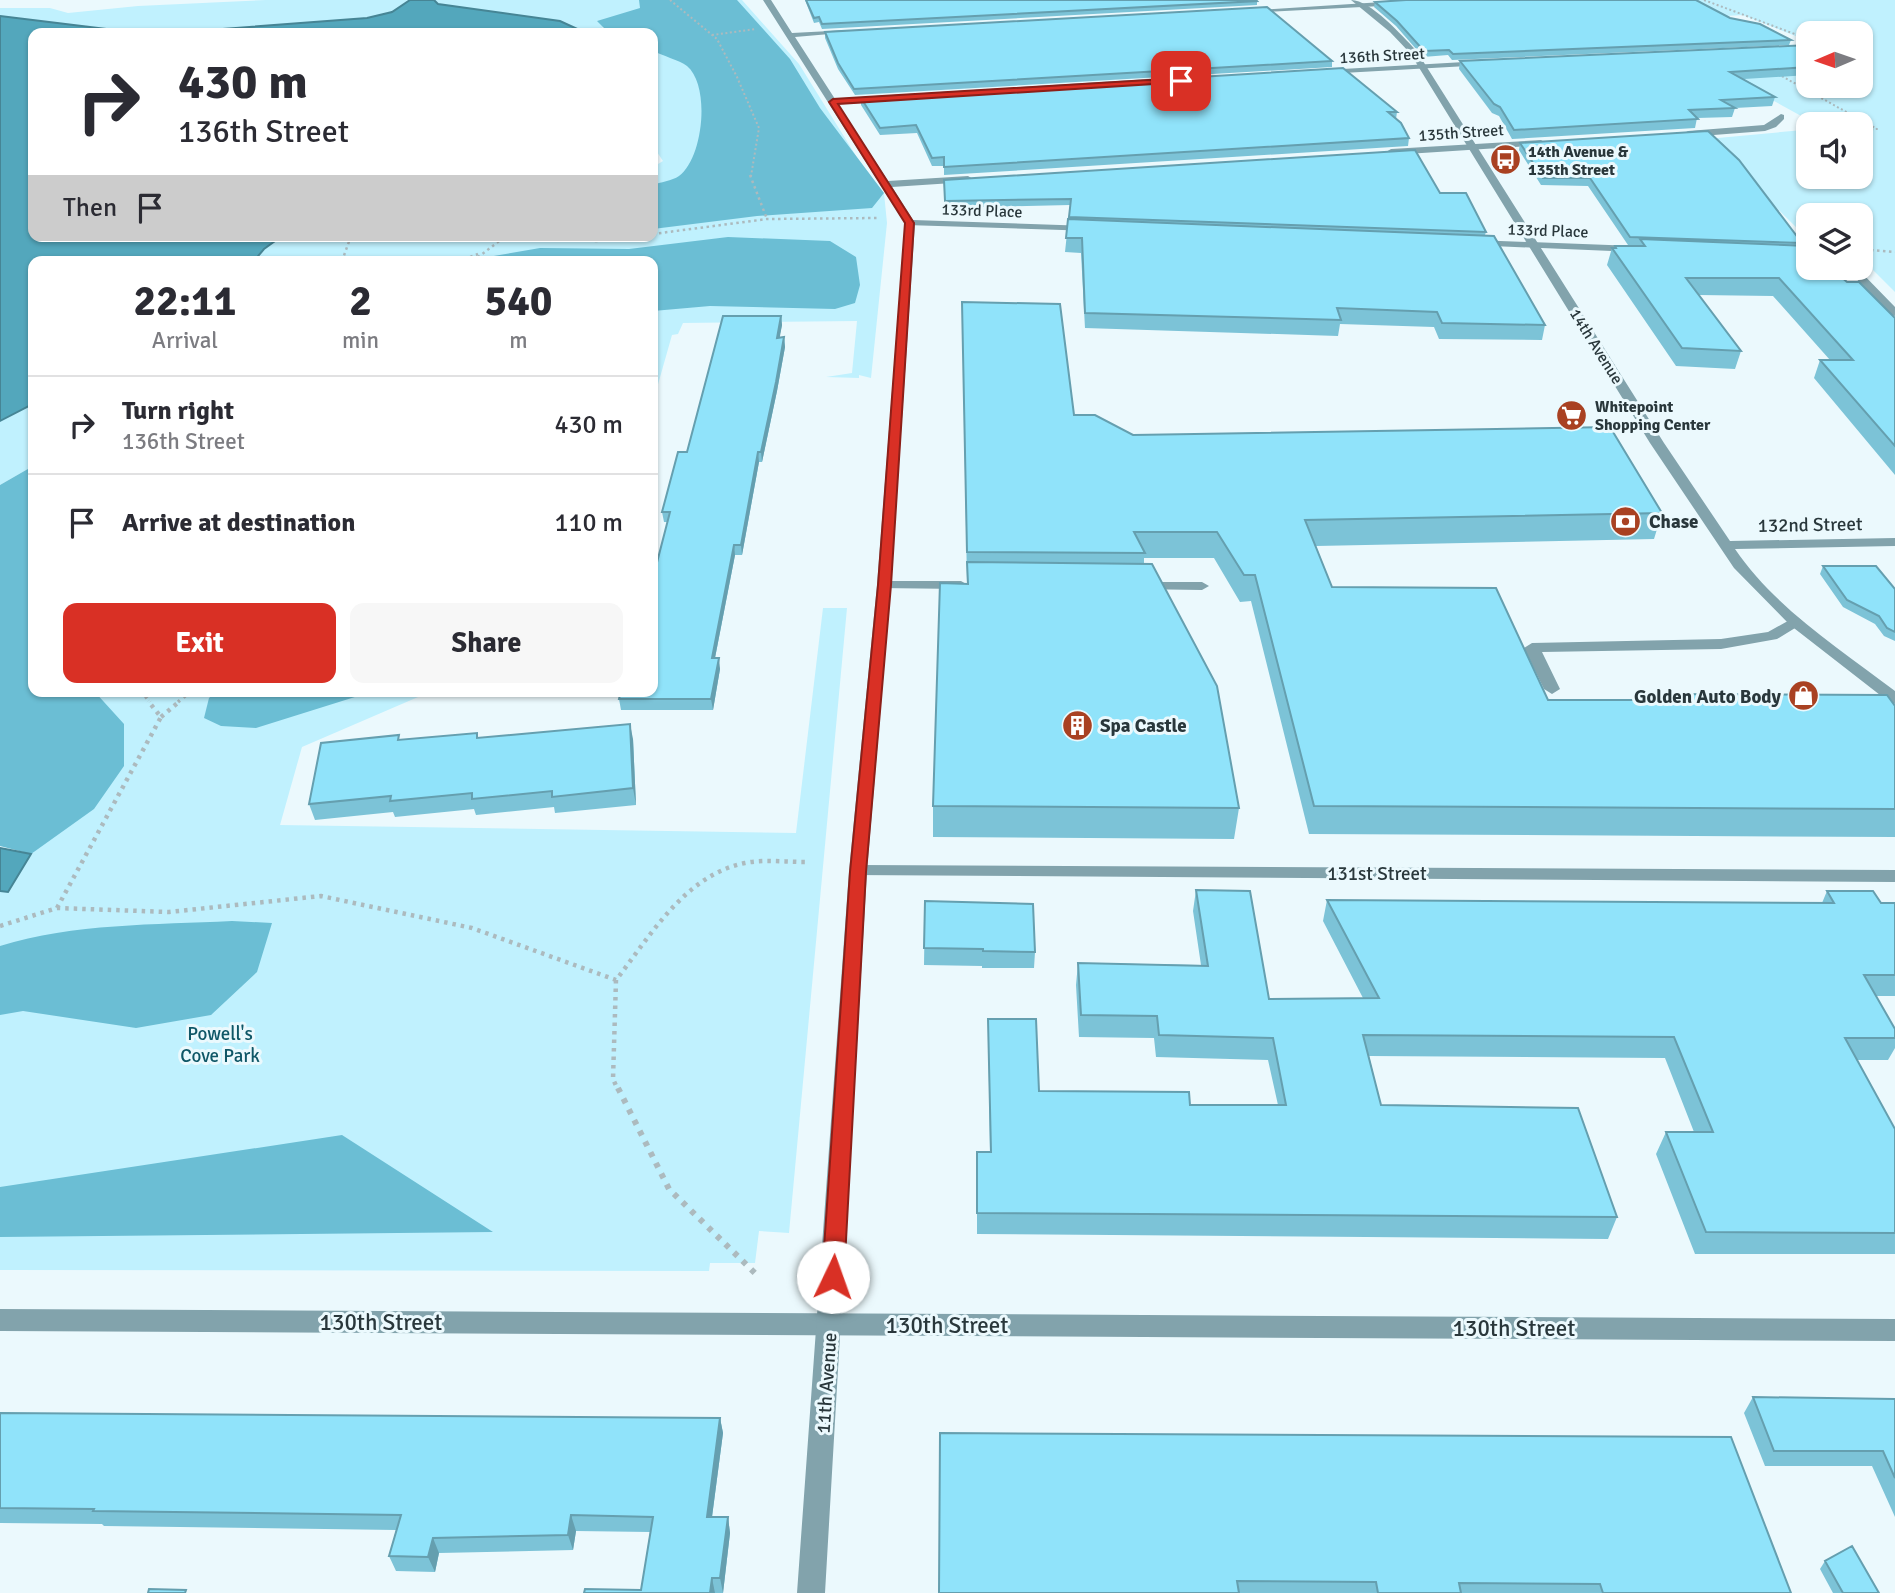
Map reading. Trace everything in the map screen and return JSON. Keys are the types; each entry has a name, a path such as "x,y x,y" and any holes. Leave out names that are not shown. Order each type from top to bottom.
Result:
{"street":[{"path":"767,0 908,220"},
{"path":"1238,11 1358,2 1413,2"},
{"name":"14th Avenue","path":"1358,2 1394,30 1422,66 1657,443 1726,545 1762,591 1795,622 1895,699"},
{"path":"787,31 857,32"},
{"name":"136th Street","path":"1312,73 1492,63"},
{"path":"833,102 889,99"},
{"path":"1682,134 1765,128 1782,117"},
{"name":"135th Street","path":"1383,153 1546,142"},
{"path":"886,184 978,178"},
{"name":"133rd Place","path":"908,220 1096,230"},
{"name":"11th Avenue","path":"811,1593 858,872 884,585 908,220"},
{"name":"133rd Place","path":"1465,243 1654,250"},
{"path":"1863,280 1895,313"},
{"name":"132nd Street","path":"1726,545 1895,542"},
{"path":"884,585 979,586"},
{"path":"1118,586 1202,586"},
{"path":"1552,689 1532,648 1721,644 1772,636 1795,622"},
{"name":"131st Street","path":"858,872 1895,876"},
{"name":"130th Street","path":"0,1320 1895,1330"}],"path":[{"path":"670,0 717,39 737,77 759,128 750,175 767,219"},
{"path":"1704,0 1796,34"},
{"path":"712,35 787,31"},
{"path":"1770,70 1847,112"},
{"path":"658,233 767,219 908,220"},
{"path":"472,256 497,242"},
{"path":"1873,251 1895,252"},
{"path":"478,256 482,252"},
{"path":"146,697 161,717"},
{"path":"57,908 161,717 184,697"},
{"path":"759,1277 669,1189 613,1079 616,980 682,897 696,885 716,873 743,863 805,862"},
{"path":"0,926 57,908 169,912 321,896 472,928 616,980"}],"green space":[{"path":"266,0 410,0 392,12 367,18 235,28 98,28 0,16 0,8 50,8 68,13 138,6"},
{"path":"434,0 742,0 799,64 881,196 884,193 887,223 871,378 859,375 859,378 826,377 852,373 857,321 683,323 678,334 672,335 658,384 658,256 258,256 274,242 658,242 658,164 663,161 658,154 658,28 575,28 560,21 438,4"},
{"path":"1687,0 1895,0 1895,292 1873,270 1873,203 1796,203 1796,227 1707,139 1796,131 1796,189 1873,189 1873,112 1796,113 1718,70 1796,60 1796,98 1873,98 1873,21 1796,21 1796,36 1743,15 1725,16"},
{"path":"28,407 28,469 0,485 0,421"},
{"name":"Powell's Cove Park","path":"28,564 28,697 418,697 302,747 280,825 796,833 823,608 847,608 789,1233 759,1231 755,1263 710,1263 709,1271 0,1270 0,891 4,891 26,853 0,846 27,853 0,827"}],"shaded area":[{"path":"410,0 434,0 438,4 560,21 575,28 235,28 367,18 392,12"},
{"path":"639,0 737,0 790,59 820,108 884,193 872,208 757,216 658,228 658,183 676,178 687,167 698,139 701,105 695,76 687,66 658,53 658,28 604,28 597,21 640,8"},
{"path":"0,16 98,28 28,28 28,242 274,242 258,256 28,256 28,407 0,421"},
{"path":"728,237 830,241 856,257 860,285 855,303 835,309 710,306 658,311 658,256 494,256 540,248 629,249"},
{"path":"28,469 28,697 99,697 124,724 124,766 94,809 31,854 0,846 0,485"},
{"path":"355,697 256,728 221,726 204,718 209,698"},
{"path":"0,848 31,854 8,892 0,891"},
{"path":"232,921 272,923 257,972 211,1015 136,1028 23,1011 0,1015 0,946 28,938 86,929"},
{"path":"342,1135 493,1232 0,1237 0,1187"}],"building":[{"path":"806,0 1257,1 822,24 819,17 814,18"},
{"path":"1696,0 1730,18 1760,24 1791,40 1453,54 1449,50 1424,51 1397,21 1375,2"},
{"path":"1267,7 1332,61 854,89 838,63 825,32"},
{"path":"1796,46 1796,68 1730,72 1775,97 1721,100 1735,108 1689,110 1698,119 1514,130 1500,107 1494,104 1460,61"},
{"path":"1343,68 1397,112 1388,112 1401,123 1409,138 944,167 944,157 932,158 916,125 880,128 861,98"},
{"path":"1708,131 1739,160 1796,235 1796,243 1630,237 1590,178 1543,178 1520,143"},
{"path":"1415,150 1440,193 1466,193 1486,232 1069,217 1071,199 945,201 944,180"},
{"path":"1068,219 1494,236 1545,325 1442,323 1437,312 1337,308 1341,320 1085,313 1082,238 1066,238"},
{"path":"1640,239 1796,246 1796,280 1859,282 1895,318 1895,446 1820,360 1853,360 1779,278 1686,278 1741,351 1682,348 1612,248 1645,246"},
{"path":"962,302 1060,304 1074,415 1095,415 1133,435 1610,427 1662,513 1305,520 1332,587 1496,588 1548,700 1669,700 1665,694 1887,695 1895,706 1895,809 1314,806 1255,575 1244,575 1217,532 1134,532 1145,553 967,552"},
{"path":"723,316 781,316 777,338 784,337 776,382 761,452 758,452 741,545 734,545 712,658 719,658 711,699 619,699 658,697 658,559 670,512 662,512 678,452 687,452"},
{"name":"Spa Castle","path":"967,562 1152,564 1217,686 1239,808 933,806 940,583 968,584"},
{"path":"1823,566 1876,566 1895,589 1895,632 1887,628 1879,616 1847,600"},
{"path":"630,724 633,788 552,797 552,791 472,799 472,793 390,801 391,796 309,804 321,743 399,735 398,740 477,733 477,738"},
{"path":"1196,890 1250,891 1269,999 1379,998 1327,900 1834,903 1827,891 1873,891 1881,903 1895,903 1895,975 1864,975 1895,1029 1895,1038 1845,1038 1895,1129 1895,1233 1706,1232 1666,1132 1713,1132 1674,1037 1363,1035 1381,1105 1578,1108 1617,1217 977,1213 977,1152 991,1152 988,1019 1036,1019 1039,1091 1189,1092 1190,1105 1286,1105 1273,1038 1159,1035 1157,1016 1081,1015 1078,963 1208,966"},
{"path":"925,901 1033,904 1035,952 924,948"},
{"path":"1753,1397 1895,1399 1895,1478 1883,1451 1774,1451"},
{"path":"0,1413 720,1418 707,1517 728,1517 720,1578 712,1578 710,1593 584,1593 585,1589 641,1590 653,1517 571,1515 568,1535 433,1538 428,1557 389,1556 401,1515 0,1508"},
{"path":"940,1433 1731,1437 1791,1593 1603,1593 1600,1584 1459,1583 1461,1593 1378,1593 1376,1582 1237,1581 1239,1593 939,1593"},
{"path":"1852,1546 1879,1593 1843,1593 1825,1561"},
{"path":"149,1589 186,1590 185,1593 148,1593"}],"place":[{"name":"14th Avenue & 135th Street","path":"1505,160"},
{"name":"Whitepoint Shopping Center","path":"1572,415"},
{"name":"Chase","path":"1626,521"},
{"name":"Golden Auto Body","path":"1804,696"},
{"name":"Spa Castle","path":"1077,725"}],"route":[{"path":"833,1277 858,872 884,585 910,223 833,102 1181,81"}]}
